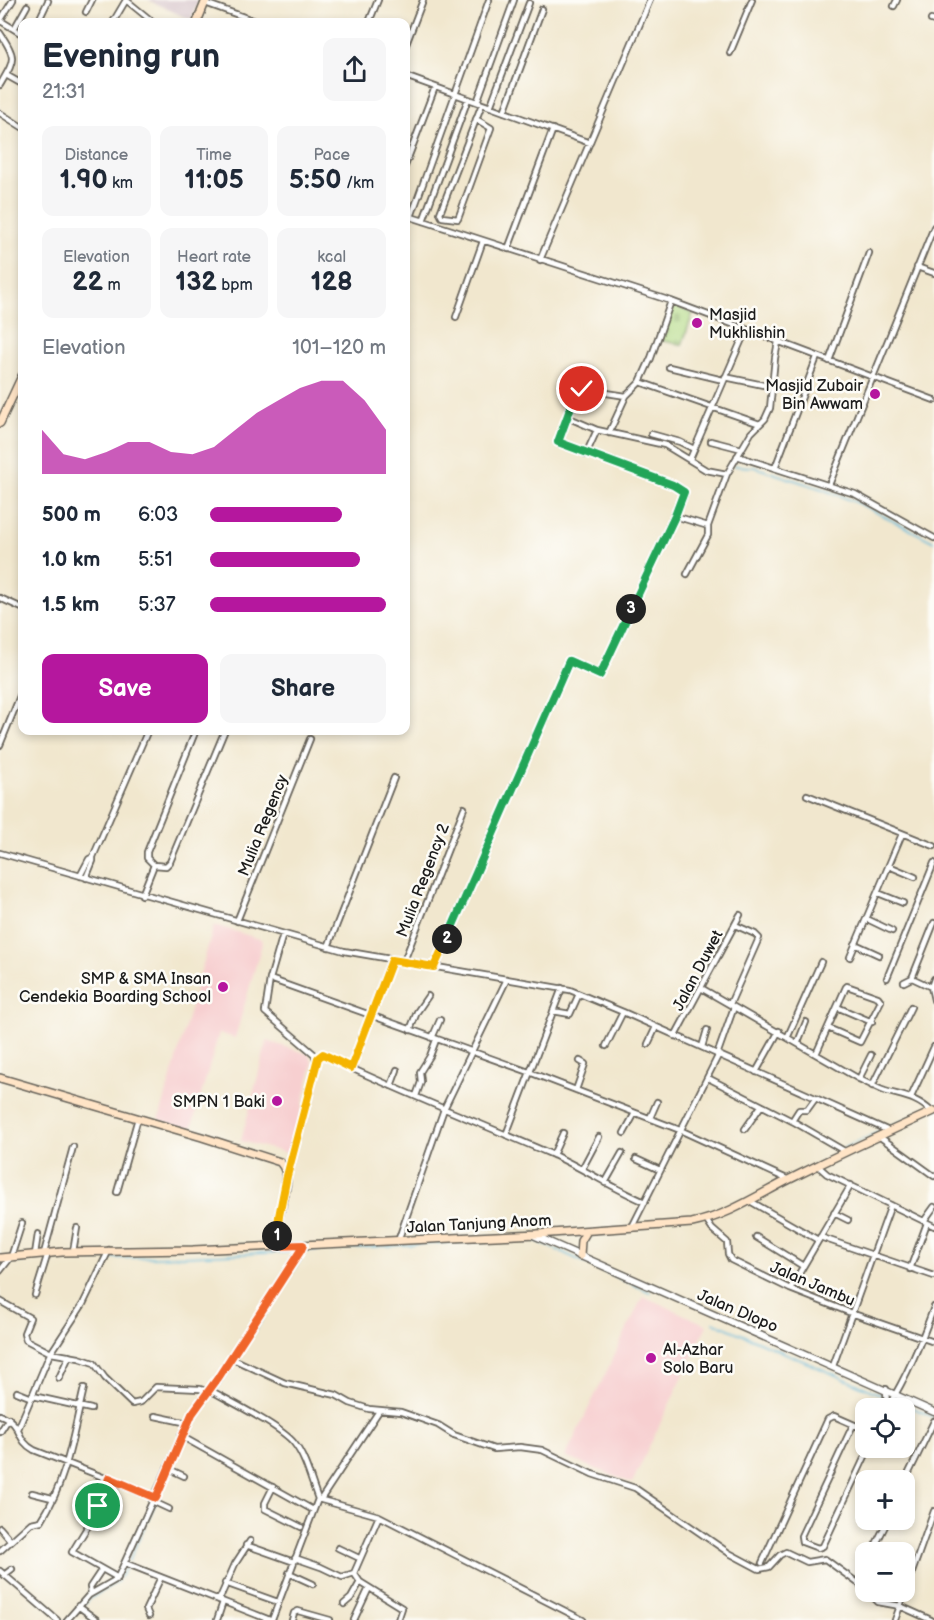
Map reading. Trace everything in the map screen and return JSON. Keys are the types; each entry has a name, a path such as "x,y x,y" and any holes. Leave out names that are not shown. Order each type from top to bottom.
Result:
{"main road":[{"path":"199,18 205,2"},
{"path":"0,423 18,385"},
{"path":"0,1078 275,1159 284,1166 287,1176 278,1222 277,1246"},
{"name":"Jalan Tanjung Anom","path":"0,1258 46,1253 73,1252 107,1255 277,1246 301,1250 398,1241 586,1231 706,1220 750,1201 890,1131 933,1113"},
{"path":"580,1256 581,1241 586,1231"}],"street":[{"path":"14,0 1,21 18,32"},
{"path":"86,12 92,0"},
{"path":"115,18 126,0 148,18"},
{"path":"371,18 378,0"},
{"path":"410,34 423,0"},
{"path":"489,0 411,217 671,301 934,400"},
{"path":"476,119 491,128 458,219 453,220 440,213 476,119 479,103 514,0"},
{"path":"540,260 650,0"},
{"path":"730,53 752,0"},
{"path":"894,6 897,0"},
{"path":"40,18 48,1"},
{"path":"205,2 247,18"},
{"path":"490,107 529,3"},
{"path":"20,18 27,6"},
{"path":"504,112 542,9"},
{"path":"14,29 18,22"},
{"path":"0,33 13,56 0,85"},
{"path":"6,75 18,82"},
{"path":"410,78 590,143"},
{"path":"410,153 435,87"},
{"path":"423,221 468,99"},
{"path":"0,114 18,125"},
{"path":"508,249 553,129"},
{"path":"829,485 934,227"},
{"path":"456,317 483,241"},
{"path":"829,361 869,253"},
{"path":"917,267 934,273"},
{"path":"609,433 626,396 640,382 671,301"},
{"path":"690,459 746,330"},
{"path":"687,574 708,535 708,526 737,456 751,433 765,419 770,408 774,358 778,342"},
{"path":"775,468 817,357"},
{"path":"669,367 773,387"},
{"path":"640,382 760,424"},
{"path":"434,967 569,661 600,675 684,495 681,489 558,442 579,390 626,396"},
{"path":"567,417 597,430 665,445 706,470 728,474"},
{"path":"586,454 597,430"},
{"path":"651,434 680,442 694,450"},
{"path":"711,441 742,449"},
{"path":"737,456 855,494 934,538"},
{"path":"675,516 708,526"},
{"path":"0,598 18,606"},
{"path":"0,746 18,700"},
{"path":"86,878 146,735"},
{"path":"194,735 147,852 147,858 154,865 166,866 170,862 223,735"},
{"name":"Mulia Regency","path":"237,921 310,739"},
{"path":"328,947 394,778"},
{"path":"807,795 934,846"},
{"name":"Mulia Regency 2","path":"404,962 464,808"},
{"path":"850,957 902,834"},
{"path":"0,853 328,947 561,988 623,1012 890,1131"},
{"path":"80,876 89,859 93,857"},
{"path":"886,978 934,863"},
{"path":"142,895 154,865"},
{"path":"889,866 915,878"},
{"path":"878,893 903,903"},
{"name":"Jalan Duwet","path":"675,1036 740,915"},
{"path":"867,919 892,931"},
{"path":"904,982 912,978 934,923"},
{"path":"632,1227 708,1078 732,1005 759,939 755,934 735,925"},
{"path":"283,934 270,979 265,1009 267,1015 314,1054 317,1060"},
{"path":"855,944 879,955"},
{"path":"351,1068 392,960"},
{"path":"788,1036 821,962"},
{"path":"912,978 931,987"},
{"path":"270,979 650,1118 789,1180"},
{"path":"398,1241 444,1109 507,979"},
{"path":"934,979 931,987 934,1000"},
{"path":"816,1054 847,986 881,1000 872,1022 858,1043 828,1028"},
{"path":"506,1135 561,988"},
{"path":"701,988 788,1036 859,1079 873,1086 920,1101 933,1113"},
{"path":"553,1011 570,1014 579,994"},
{"path":"410,1030 417,1012 428,996"},
{"path":"873,1086 911,1006"},
{"path":"837,1007 872,1022"},
{"path":"606,1046 623,1012"},
{"path":"416,1096 422,1082 420,1072 430,1056 440,1020"},
{"path":"798,1042 806,1022"},
{"path":"648,1044 656,1027"},
{"path":"702,1047 707,1030"},
{"path":"756,1072 779,1031"},
{"path":"911,1097 934,1047"},
{"path":"287,1176 317,1060 323,1054 391,1086 553,1155 645,1202"},
{"path":"859,1079 871,1055"},
{"path":"576,1090 585,1066 585,1063 580,1060"},
{"path":"391,1086 397,1070"},
{"path":"708,1078 792,1121 846,1152"},
{"path":"792,1121 799,1110 807,1110 815,1099"},
{"path":"650,1118 657,1102"},
{"path":"745,1129 761,1106"},
{"path":"624,1132 635,1113"},
{"path":"117,1192 138,1118"},
{"path":"553,1155 563,1133"},
{"path":"582,1169 599,1137"},
{"path":"880,1137 934,1176"},
{"path":"35,1295 73,1147"},
{"path":"605,1183 622,1153"},
{"path":"636,1159 660,1170"},
{"path":"818,1166 827,1174 934,1226"},
{"path":"790,1289 851,1185"},
{"path":"750,1201 819,1239 934,1276"},
{"path":"833,1366 891,1205"},
{"path":"910,1269 926,1222 934,1207"},
{"path":"834,1214 849,1220"},
{"name":"Jalan Jambu","path":"706,1220 712,1229 727,1242 731,1260 790,1289 934,1342"},
{"path":"0,1271 11,1257 21,1223"},
{"path":"73,1252 77,1228"},
{"path":"34,1254 38,1234"},
{"name":"Jalan Dlopo","path":"530,1234 934,1412"},
{"path":"756,1237 803,1266"},
{"path":"67,1620 91,1593 111,1584 118,1578 170,1470 188,1423 234,1359 301,1250"},
{"path":"18,1429 51,1353 84,1304 107,1255"},
{"path":"0,1301 30,1318 25,1338 51,1353 94,1363 105,1378 132,1404 141,1402 156,1387 212,1391 277,1430 294,1443 319,1499"},
{"path":"894,1398 923,1338 934,1307"},
{"path":"59,1378 69,1356"},
{"path":"234,1359 285,1383 336,1395 358,1406 379,1411 401,1412 438,1425 454,1435 495,1449 520,1447 542,1450 592,1474 634,1488 729,1553 759,1569 769,1567 784,1552 807,1562 822,1559 831,1562 855,1582"},
{"path":"0,1551 31,1523 41,1521 68,1462 84,1388"},
{"path":"886,1389 886,1398"},
{"path":"18,1392 91,1409"},
{"path":"127,1563 271,1620 313,1510 379,1411"},
{"path":"0,1414 15,1423 22,1441 27,1446 109,1478 169,1509"},
{"path":"155,1416 188,1423"},
{"path":"762,1563 828,1419 834,1416 853,1425 801,1536 802,1542 818,1548 823,1546 864,1458"},
{"path":"0,1432 9,1418"},
{"path":"911,1470 934,1420"},
{"path":"184,1438 313,1510"},
{"path":"170,1470 184,1476"},
{"path":"109,1478 94,1516 72,1551 75,1555 118,1578"},
{"path":"273,1486 265,1503 265,1509 301,1527"},
{"path":"32,1493 52,1498"},
{"path":"319,1499 379,1516 583,1620"},
{"path":"896,1620 934,1511"},
{"path":"354,1573 379,1516"},
{"path":"0,1528 11,1541"},
{"path":"217,1620 225,1583 248,1543 321,1567 342,1577 354,1573"},
{"path":"338,1548 359,1558"},
{"path":"12,1569 2,1573 57,1620"},
{"path":"91,1593 90,1587 102,1569"},
{"path":"289,1573 313,1584"},
{"path":"354,1573 360,1582 402,1608 398,1620"},
{"path":"149,1616 146,1609 161,1577"},
{"path":"344,1604 351,1598 360,1582"},
{"path":"225,1583 278,1602"},
{"path":"354,1620 369,1588"},
{"path":"878,1602 900,1606 931,1620"},
{"path":"79,1608 97,1620"},
{"path":"292,1620 294,1613 298,1611 330,1620"}],"shaded area":[{"path":"148,0 199,0 192,18 187,18"},
{"name":"SMP & SMA Insan Cendekia Boarding School","path":"214,925 263,940 235,1038 219,1033 191,1130 159,1120"},
{"name":"SMPN 1 Baki","path":"267,1041 308,1054 313,1062 291,1154 241,1141"},
{"path":"643,1296 707,1325 632,1483 565,1457"}],"green space":[{"path":"672,305 693,313 682,345 659,340"}],"waterway":[{"path":"734,466 754,467 822,489 858,503 934,542"},
{"path":"888,1128 925,1111"},
{"path":"844,1148 881,1131"},
{"path":"301,1251 525,1238 535,1240 650,1292"},
{"path":"94,1257 296,1252"},
{"path":"237,1358 302,1257"},
{"path":"18,1262 24,1261"},
{"path":"713,1322 882,1395"},
{"path":"215,1391 234,1362"},
{"path":"187,1436 197,1414 212,1395"},
{"path":"915,1409 934,1417"},
{"path":"129,1561 184,1440"},
{"path":"120,1577 127,1566"},
{"path":"83,1606 91,1598 118,1581"}],"place":[{"name":"Masjid Mukhlishin","path":"697,323"},
{"name":"Masjid Zubair Bin Awwam","path":"875,394"},
{"name":"SMP & SMA Insan Cendekia Boarding School","path":"223,987"},
{"name":"SMPN 1 Baki","path":"277,1101"},
{"name":"Al-Azhar Solo Baru","path":"651,1358"}],"route":[{"path":"98,1506 109,1478 156,1498 192,1414 301,1250 303,1245 277,1246 278,1222 287,1176 318,1058 323,1054 351,1068 392,960 434,967 569,661 600,675 675,516 684,495 681,489 558,442 576,393 582,389"}]}
